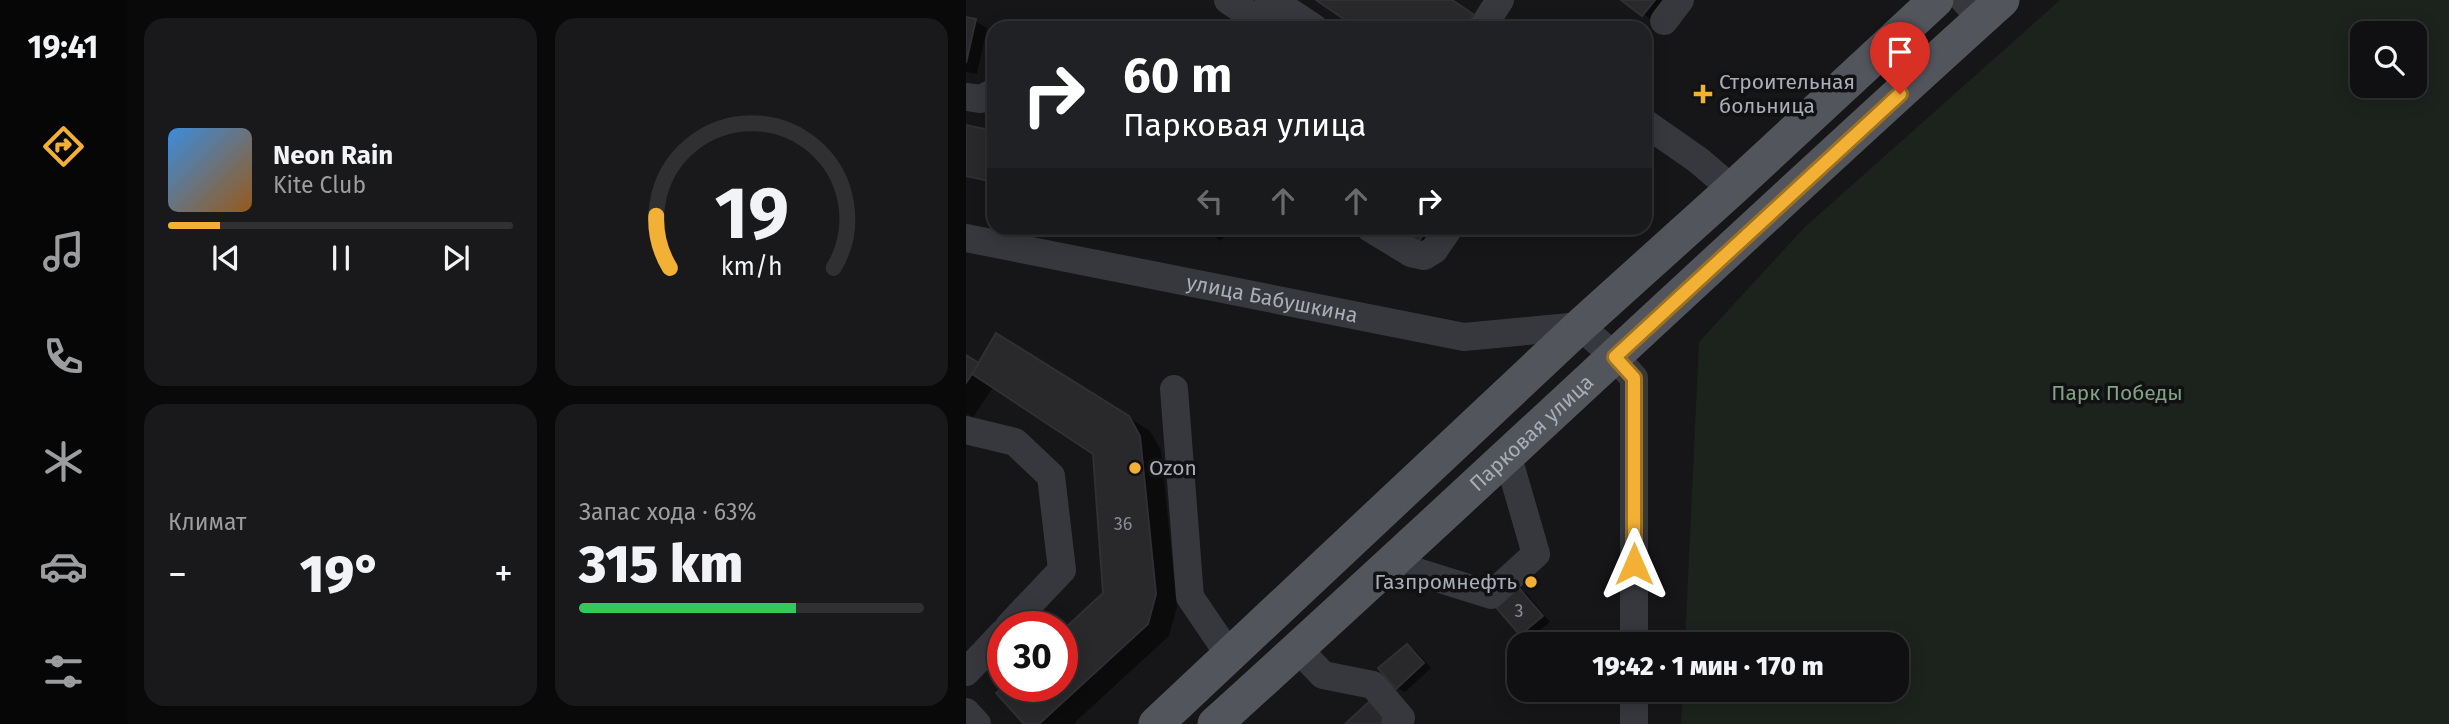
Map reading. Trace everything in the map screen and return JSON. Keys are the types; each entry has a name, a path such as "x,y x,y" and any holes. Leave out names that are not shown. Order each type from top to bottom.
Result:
{"main road":[{"name":"Парковая улица","path":"1156,724 1580,326 1936,0"},
{"name":"Парковая улица","path":"1215,724 1615,357 1982,6"}],"street":[{"path":"1228,0 1292,21"},
{"path":"966,97 981,99 987,96"},
{"path":"1652,129 1698,160 1732,189"},
{"path":"1381,235 1411,253 1423,256 1434,250 1444,235"},
{"name":"улица Бабушкина","path":"966,238 1464,337 1580,326"},
{"path":"1580,326 1634,378 1634,632"},
{"path":"1174,389 1190,597 1230,656"},
{"path":"966,430 1015,442 1051,476 1062,570 1023,611"},
{"path":"1392,564 1491,596 1536,554 1507,454"},
{"path":"1298,649 1323,675 1373,685 1401,718 1395,724"},
{"path":"966,672 987,650"},
{"path":"1634,702 1634,724"},
{"path":"966,712 977,724"}],"green space":[{"name":"Парк Победы","path":"2060,0 2449,0 2449,724 1681,724 1682,702 1909,702 1909,632 1686,632 1699,342 1805,227"}],"building":[{"path":"1316,0 1452,0 1473,14 1468,21 1347,21"},
{"path":"1621,0 1655,0 1642,16"},
{"path":"966,17 976,19 966,63"},
{"path":"966,125 987,130 987,180 966,176"},
{"path":"1410,235 1423,235 1419,241"},
{"path":"996,333 1129,416 1140,436 1156,594 1148,624 1078,688 1078,616 1103,593 1093,454 972,374"},
{"path":"966,355 979,363 966,383"},
{"path":"1518,587 1543,616 1524,632 1517,632 1495,606"},
{"path":"1407,644 1424,663 1396,689 1378,668"},
{"path":"1371,700 1387,719 1381,724 1345,724"},
{"path":"1004,702 1063,702 1039,724 1024,724"}],"place":[{"name":"Строительная больница","path":"1703,94"},
{"name":"Ozon","path":"1135,468"},
{"name":"Газпромнефть","path":"1531,582"}],"route":[{"path":"1634,564 1634,378 1615,357 1900,94"}]}
